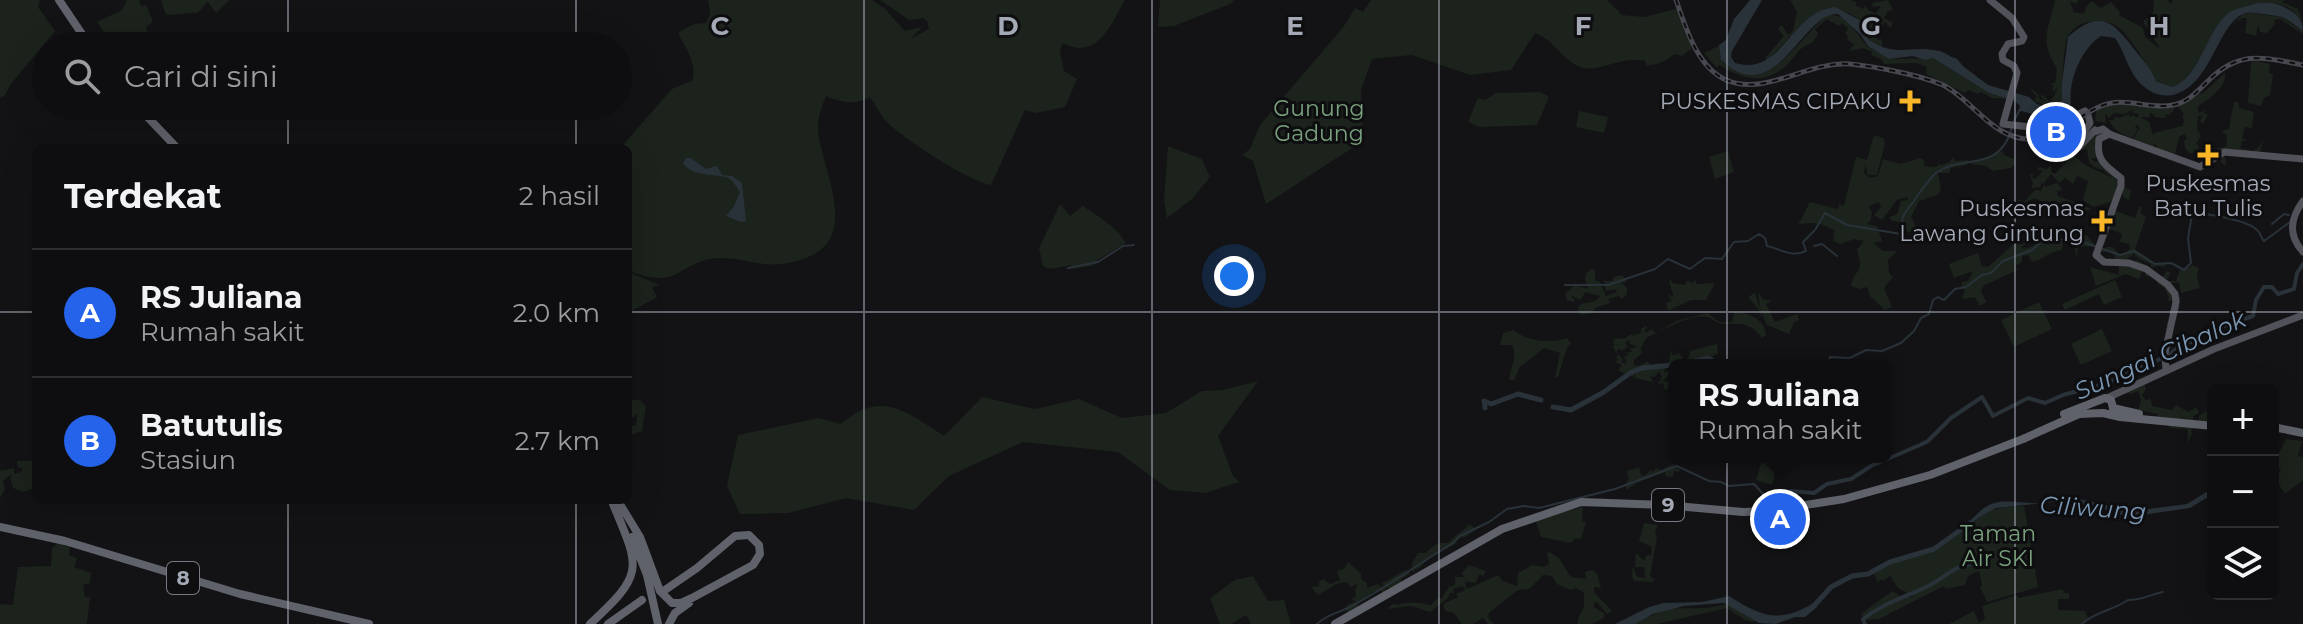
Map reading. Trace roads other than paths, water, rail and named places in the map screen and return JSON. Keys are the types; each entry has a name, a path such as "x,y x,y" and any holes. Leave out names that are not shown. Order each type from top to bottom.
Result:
{"highway":[{"path":"57,0 78,32"},
{"path":"143,120 165,144"},
{"path":"150,120 173,144"},
{"name":"9","path":"1335,624 1502,529 1578,503 1627,502 1743,512 1820,503 1930,475 2107,405 2135,416 2207,423"},
{"path":"2279,431 2303,436"},
{"path":"617,504 650,573 664,597 672,603 681,603 753,565 760,554 759,545 749,535 735,536 697,568 664,588 734,533 749,532 762,544 763,552 757,566 682,607 672,616 669,624"},
{"name":"8","path":"0,527 65,541 240,594 369,624"},
{"path":"590,624 627,587 634,573 635,540"},
{"path":"650,573 660,624"},
{"path":"611,624 643,602"}],"main road":[{"path":"1990,0 2012,18 2024,36 2022,41 2008,44 2002,53 2003,60 2017,70 2010,102 2009,126 2049,129 2086,113 2090,123 2079,139 2063,140 2060,147 2070,151 2078,148 2103,125 2119,137"},
{"path":"2094,132 2102,128 2109,134 2200,167 2224,152 2303,159"},
{"path":"2109,134 2099,139 2099,156 2102,164 2121,178 2121,186 2097,258 2136,265 2151,272 2172,290 2176,302 2167,363"},
{"path":"2303,201 2292,223 2295,241 2303,252"},
{"path":"2107,405 2167,363 2303,315"}],"waterway":[{"path":"2014,121 2020,109"},
{"path":"1565,285 1608,285 1655,269 1668,259 1690,269 1705,258 1722,259 1734,242 1748,241 1759,234 1765,238 1767,246 1801,253 1806,251 1803,242 1825,213 1847,225 1901,234 1906,227 1902,221 1905,213 1937,172 1990,157 1999,151 2012,127"},
{"path":"1830,359 1850,358 1866,350 1882,351 1901,343 1914,331 1921,318 1929,314 1933,300 1938,297 1944,300 1955,289 1966,287 1982,275 1991,273 2003,261 2032,250 2043,240 2074,239 2120,255 2134,251 2155,264 2171,263 2184,270 2191,263 2188,238 2192,214 2217,216 2246,224 2258,231 2264,241 2290,222"},
{"path":"2272,224 2284,214 2289,215"},
{"path":"1814,246 1822,244 1837,256"},
{"path":"1068,268 1098,262 1123,246 1134,245"},
{"name":"Sungai Cibalok","path":"1892,457 1928,441 1951,418 1982,397 1993,416 2028,398 2045,403 2104,384 2169,355 2201,334 2253,316 2256,300 2264,287 2272,287 2278,294 2294,289 2297,273 2303,264"},
{"path":"1703,359 1710,359"},
{"path":"1553,407 1571,410 1630,373 1642,368 1668,366"},
{"path":"1485,408 1484,401 1491,404 1518,394 1541,400"},
{"name":"Sungai Cibalok","path":"1784,494 1790,491 1814,493 1827,484 1851,479 1878,463"},
{"name":"Sungai Cibalok","path":"1317,624 1376,592 1507,509 1524,506 1539,508 1615,489 1677,466 1709,481 1729,486 1754,484 1763,494 1764,503 1772,503 1779,496"},
{"name":"Ciliwung","path":"1811,609 1831,587 1852,576 1868,574 1890,562 1934,549 1970,523"},
{"path":"1865,624 1863,619 1878,609 1969,565"},
{"path":"2082,624 2128,600 2163,592"}],"railway":[{"path":"1676,0 1700,56 1707,66 1726,80 1741,84 1771,82 1834,65 1885,69 1945,86 1998,129 2022,139 2054,134 2110,103 2178,104 2192,96 2219,71 2241,60 2264,58 2303,65"}],"place":[{"name":"PUSKESMAS CIPAKU","path":"1910,101"},
{"name":"Batutulis","path":"2056,132"},
{"name":"Puskesmas Batu Tulis","path":"2208,155"},
{"name":"Puskesmas Lawang Gintung","path":"2102,221"},
{"name":"RS Juliana","path":"1780,519"}],"park label":[{"name":"Gunung Gadung","path":"1319,120"},
{"name":"Taman Air SKI","path":"1998,546"}]}
